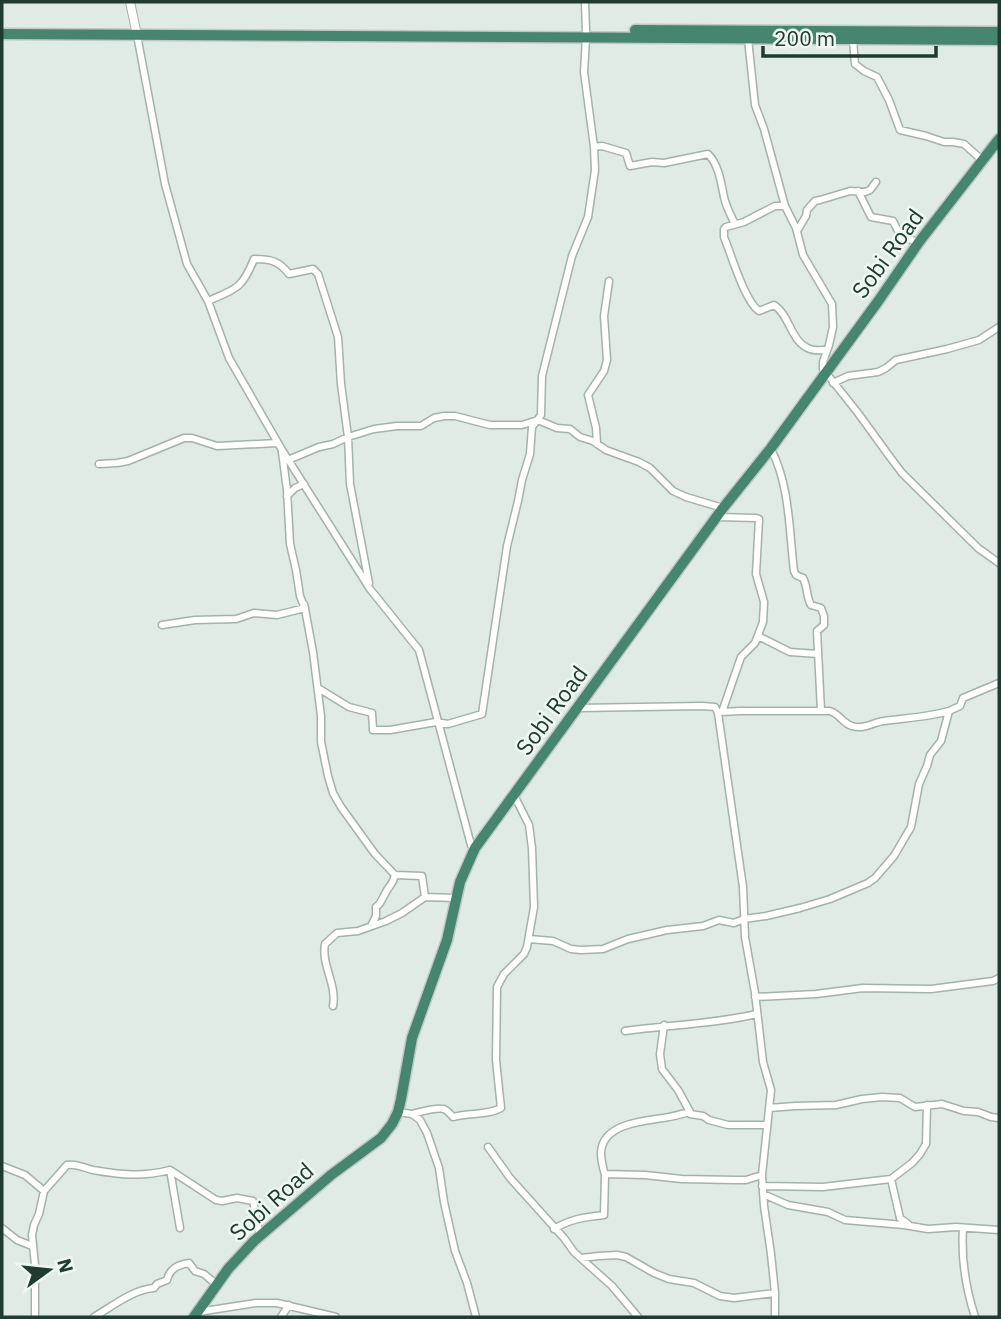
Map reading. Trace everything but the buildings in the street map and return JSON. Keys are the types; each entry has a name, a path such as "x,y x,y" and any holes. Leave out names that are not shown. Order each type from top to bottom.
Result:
{"highway":[{"path":"2,28 136,32"},
{"path":"2,34 999,32"},
{"path":"586,34 748,39 999,40"},
{"name":"Sobi Road","path":"196,1315 216,1285 254,1241 331,1175 387,1132 398,1112 410,1046 447,940 460,881 475,848 720,512 771,448 919,242 998,146"}],"street":[{"path":"130,2 165,184 187,264 208,301 229,358 277,443 370,589 419,650 471,845 475,848"},
{"path":"318,688 349,707 372,713 373,730 390,730 436,722 448,724 482,714 507,546 530,454 532,427 541,415 542,376 572,256 588,217 595,170 584,72 585,2"},
{"path":"748,39 755,105 785,206 797,231 805,260 832,304 833,327 822,365 825,373 902,472 978,548 999,564"},
{"path":"853,40 855,64 877,77 900,130 944,142 964,144 983,161"},
{"path":"594,147 602,146 626,153 630,166 708,155 715,164 724,198 735,224"},
{"path":"797,231 807,210 816,201 850,191 865,192 876,182"},
{"path":"858,191 871,217 893,221 901,237 919,242"},
{"path":"785,206 775,206 724,229 724,237 751,305 759,311 774,305 780,309 802,344 810,349 827,350"},
{"path":"208,301 236,289 247,278 254,259 281,264 289,275 313,269 318,274 338,337 350,484 370,589"},
{"path":"597,444 588,395 604,371 607,360 604,316 609,281"},
{"path":"833,383 848,376 878,372 896,360 979,340 999,327"},
{"path":"288,460 348,437 386,427 421,426 434,418 444,416 455,416 490,425 523,425 538,420 557,428 570,429 606,450 639,462 650,468 673,491 686,497 720,512 759,519 756,574 765,607 763,622 755,643 741,657 720,712 763,1062 770,1084 762,1186 775,1293 775,1317"},
{"path":"99,464 128,461 184,438 217,446 277,443"},
{"path":"771,448 783,480 794,571 807,585 808,601 821,608 824,616 824,625 817,631 821,711"},
{"path":"282,450 290,544 305,608 318,688 321,742 333,793 362,837 395,875 422,876 425,897"},
{"path":"288,496 295,488 304,484"},
{"path":"162,625 203,619 236,619 254,613 277,615 305,608"},
{"path":"758,636 790,652 818,654"},
{"path":"576,708 702,706 715,707 720,712 821,711 834,712 848,725 857,728 872,726 880,721 931,717 960,706 963,698 999,683"},
{"path":"529,939 553,941 571,949 603,949 628,939 667,930 703,926 719,920 734,923 766,916 814,904 860,888 875,878 894,856 911,827 919,784 930,755 942,741 949,711"},
{"path":"398,1112 412,1114 443,1109 453,1117 465,1113 495,1112 501,1108 496,1060 496,992 500,980 524,954 534,907 529,825 514,795"},
{"path":"371,926 376,916 376,907 393,884 395,875"},
{"path":"333,1006 333,989 324,954 329,938 337,933 358,931 402,913 425,897 456,898"},
{"path":"755,997 863,988 931,989 999,978"},
{"path":"625,1031 757,1014"},
{"path":"664,1025 660,1054 662,1069 678,1090 690,1114 728,1125 767,1125"},
{"path":"769,1108 836,1105 882,1097 901,1098 915,1107 942,1104 999,1118"},
{"path":"762,1186 823,1187 891,1179 912,1163 926,1144 927,1105"},
{"path":"554,1229 579,1217 604,1215 605,1175 601,1153 610,1135 617,1129 638,1121 690,1112"},
{"path":"412,1114 424,1125 439,1168 455,1251 476,1317"},
{"path":"488,1147 510,1178 554,1229 612,1286 638,1317"},
{"path":"35,1317 35,1265 32,1246 34,1225 44,1191 66,1165 74,1164 131,1176 170,1170 216,1200 237,1198 253,1201 260,1236"},
{"path":"2,1166 25,1175 44,1191"},
{"path":"170,1170 180,1228"},
{"path":"605,1175 613,1173 682,1180 746,1180 762,1175"},
{"path":"891,1179 900,1218 911,1226"},
{"path":"763,1194 788,1205 828,1212 845,1220 933,1229 949,1227 999,1230"},
{"path":"2,1228 17,1240 32,1246"},
{"path":"963,1228 964,1268 975,1317"},
{"path":"581,1258 626,1256 654,1273 694,1283 720,1296 734,1298 775,1293"},
{"path":"93,1317 133,1293 154,1288 156,1284 167,1280 169,1273 178,1265 190,1263 195,1271 204,1274 216,1285"},
{"path":"196,1315 256,1303 277,1303 336,1317"},
{"path":"281,1317 289,1305"}]}
